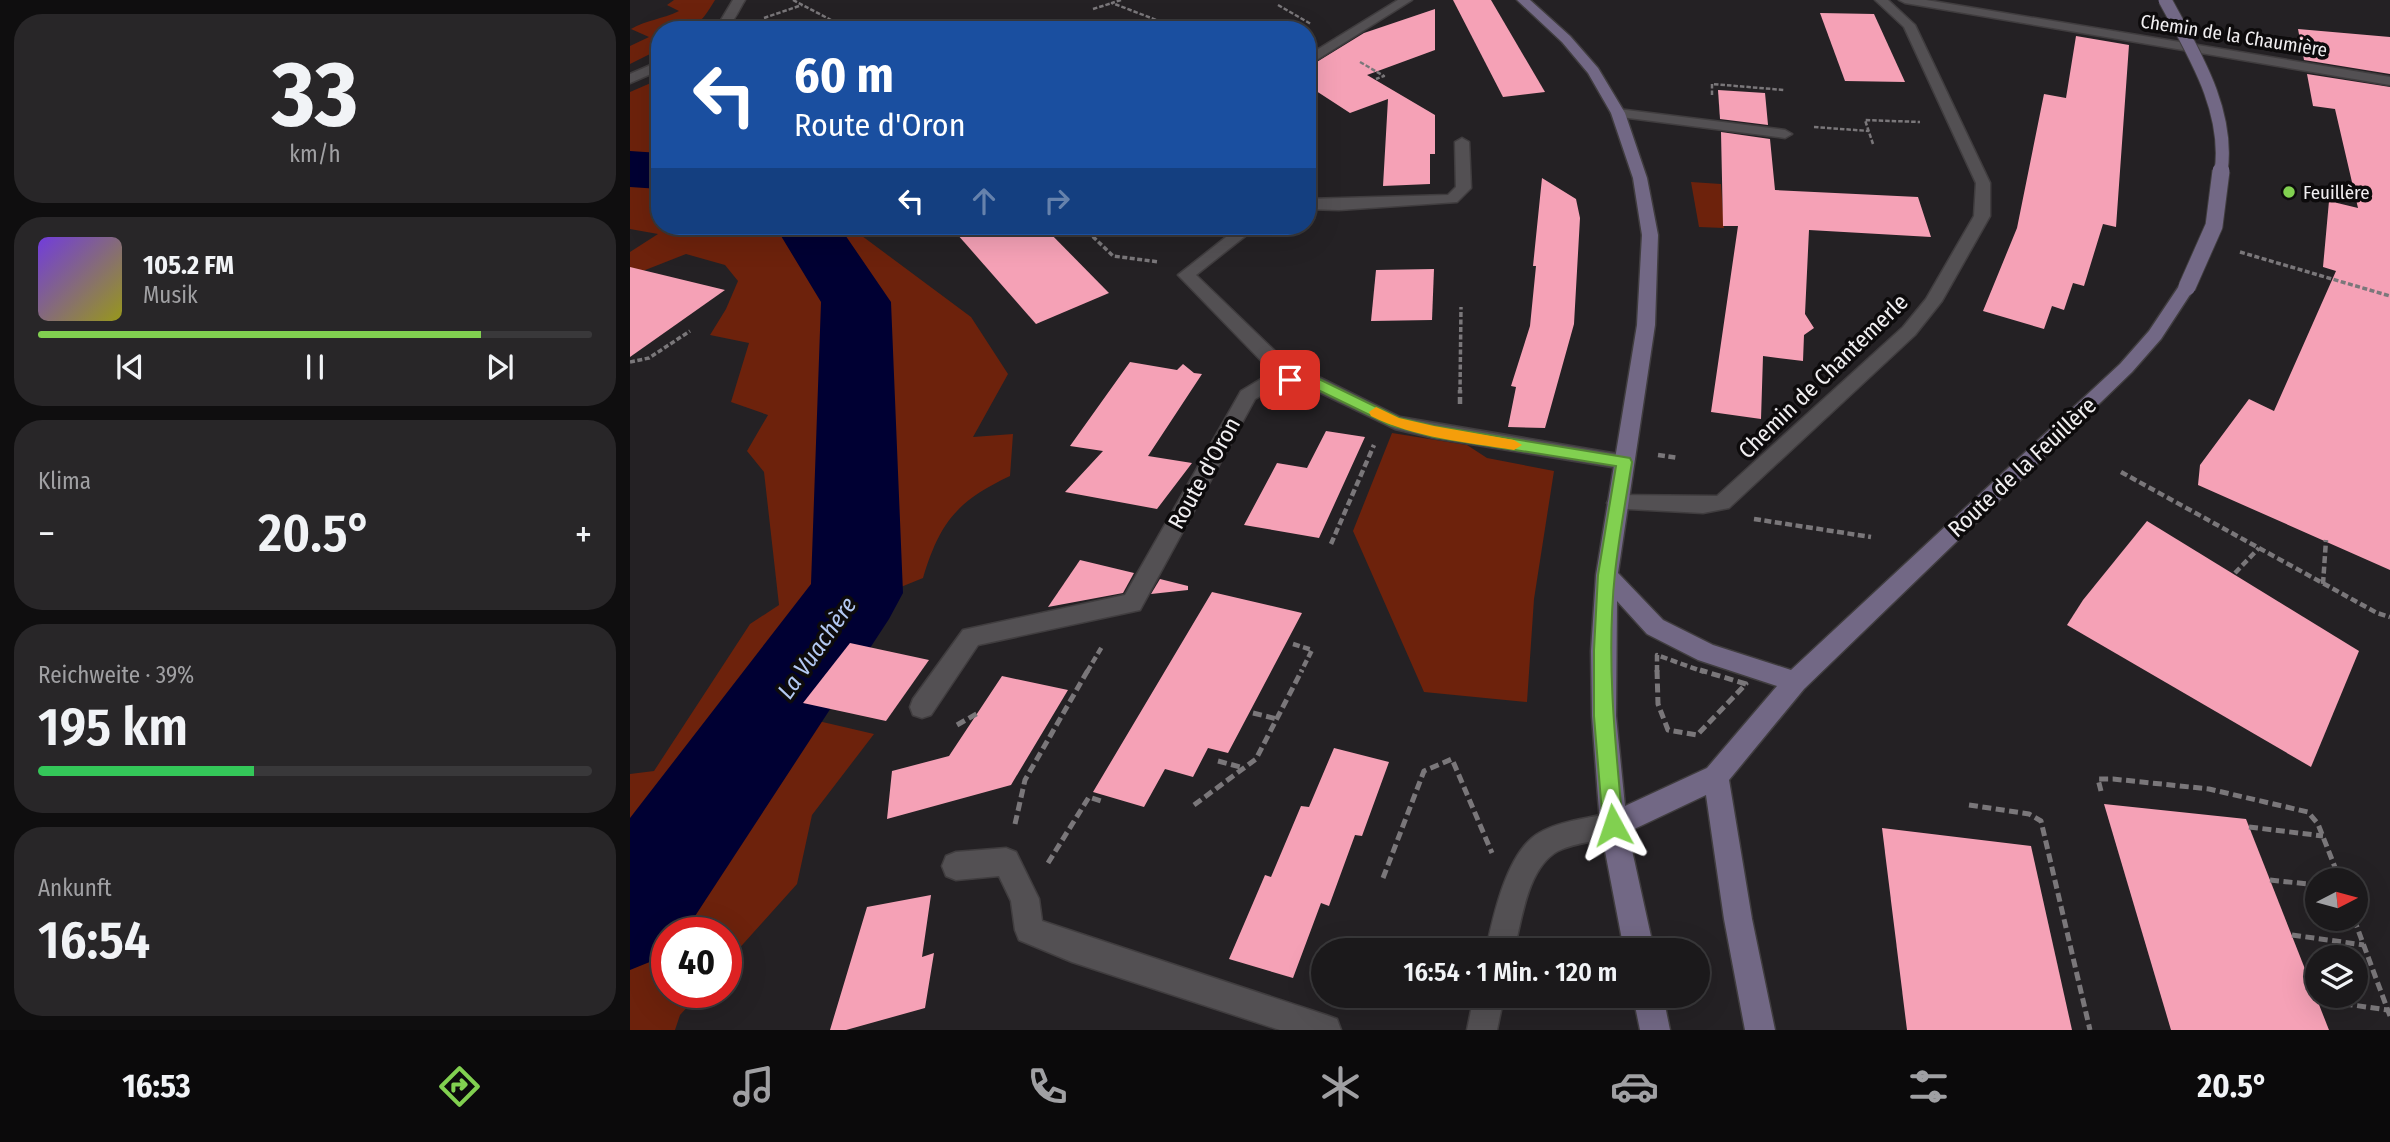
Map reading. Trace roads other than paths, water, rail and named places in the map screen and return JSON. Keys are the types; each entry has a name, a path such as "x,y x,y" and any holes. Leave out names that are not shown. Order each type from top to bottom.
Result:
{"main road":[{"path":"1524,0 1566,39 1593,71 1618,113 1640,178 1650,235 1646,325 1606,575 1604,716 1613,825 1637,938"},
{"name":"Route de la Feuillère","path":"1613,825 1716,777 1795,682 2126,368 2155,335 2187,287 2214,226 2223,159 2217,110 2203,72 2165,0"},
{"path":"1606,575 1655,627 1706,653 1795,682"},
{"path":"1716,777 1738,919 1760,1030"},
{"path":"1650,1008 1655,1030"}],"street":[{"path":"727,21 739,0"},
{"path":"1316,56 1406,0"},
{"name":"Chemin de Chantemerle","path":"1617,503 1703,505 1722,502 1909,331 1933,301 1982,216 1983,183 1977,170 1909,25 1881,0"},
{"name":"Chemin de la Chaumière","path":"1905,0 2390,81"},
{"path":"630,79 651,69"},
{"path":"1618,113 1785,134"},
{"path":"1316,204 1452,199 1464,188 1462,142"},
{"path":"1238,235 1186,275 1272,358 1290,380"},
{"name":"Route d'Oron","path":"922,707 971,637 1132,603 1248,395 1268,383 1290,380 1314,382 1386,417 1421,428 1624,462"},
{"path":"1504,938 1528,864 1547,842 1613,825"},
{"path":"956,866 1006,862 1025,899 1029,930 1072,947 1326,1030"},
{"path":"1482,1030 1487,1008"}],"waterway":[{"name":"La Vuachère","path":"630,169 651,170"},
{"name":"La Vuachère","path":"630,912 857,593 856,302 813,235"}],"place":[{"name":"Feuillère","path":"2289,192"}]}
